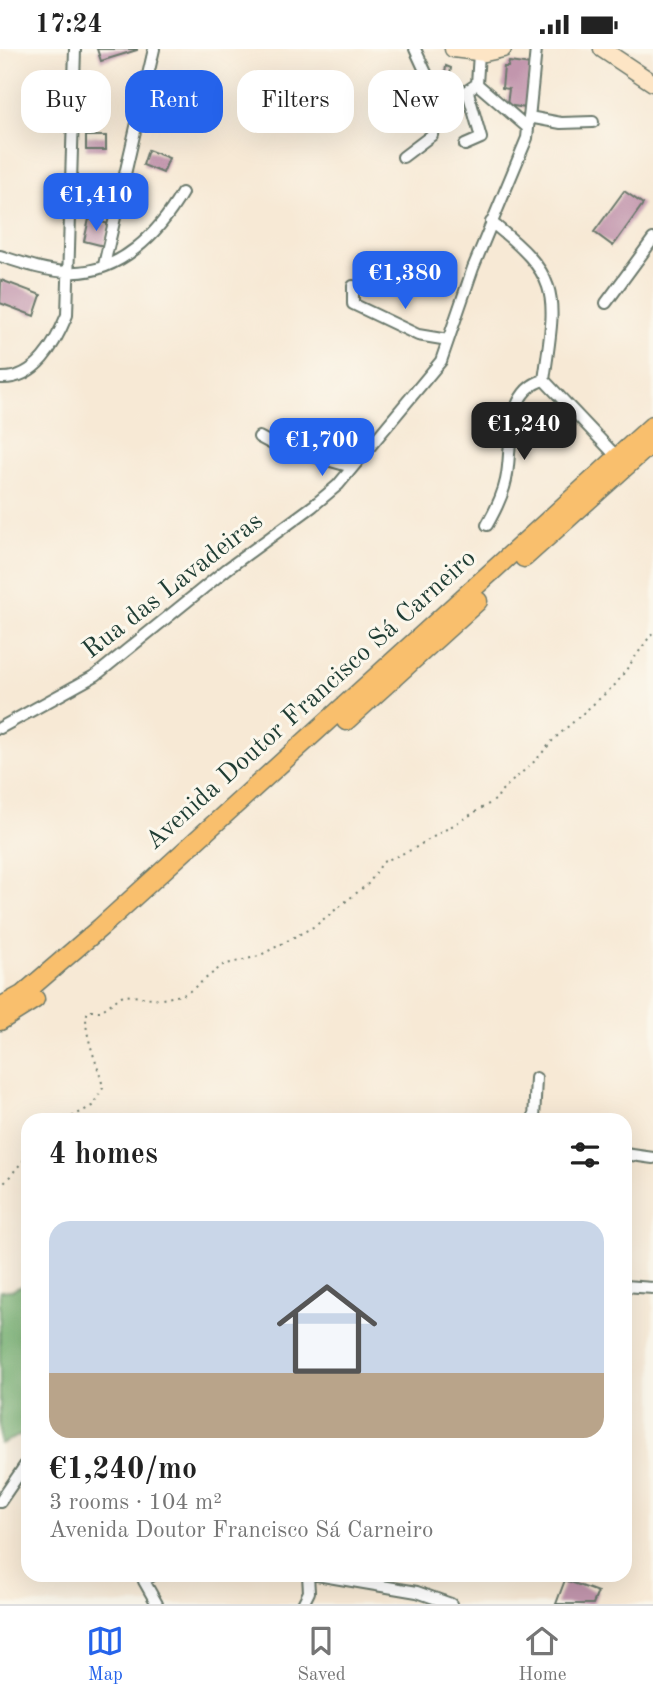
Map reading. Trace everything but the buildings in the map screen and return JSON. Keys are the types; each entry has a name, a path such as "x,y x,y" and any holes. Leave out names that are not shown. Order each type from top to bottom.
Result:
{"main road":[{"name":"Avenida Doutor Francisco Sá Carneiro","path":"0,1007 22,995 101,927 653,425"},
{"name":"Avenida Doutor Francisco Sá Carneiro","path":"0,1021 28,1005 65,974 653,442"}],"street":[{"path":"0,378 23,375 56,342 67,316 75,49"},
{"path":"104,265 154,49"},
{"path":"415,49 425,70"},
{"path":"454,49 479,53 503,49"},
{"name":"Rua das Lavadeiras","path":"0,728 96,675 227,569 313,506 352,467 433,373 448,340 491,222 520,159 528,122 536,49"},
{"path":"602,49 653,83"},
{"path":"465,145 481,138 473,87 479,53"},
{"path":"464,92 473,87"},
{"path":"473,87 528,122 593,122"},
{"path":"403,157 432,133"},
{"path":"0,256 70,273 104,265 127,255 155,233 182,193"},
{"path":"491,222 527,252 545,275 552,330 544,380"},
{"path":"606,303 653,239"},
{"path":"353,286 353,304 418,335 448,340"},
{"path":"544,380 617,457"},
{"path":"487,525 506,480 515,412 531,385 544,380"},
{"path":"259,437 274,445 352,467"},
{"path":"534,1113 536,1079"},
{"path":"632,1155 653,1157"},
{"path":"632,1286 653,1287"},
{"path":"0,1502 21,1471"},
{"path":"145,1582 157,1604"},
{"path":"303,1604 309,1592 308,1582"},
{"path":"359,1582 408,1590 451,1604"}],"path":[{"path":"79,1113 92,1106 103,1088 93,1045 85,1029 88,1011 101,1011 123,995 162,999 186,994 223,965 259,956 324,919 369,883 383,862 413,849 497,799 500,792 536,760 554,739 616,684 653,632"},
{"path":"0,1188 21,1163"}],"green space":[{"path":"21,1286 21,1435 0,1444 0,1291"}]}
